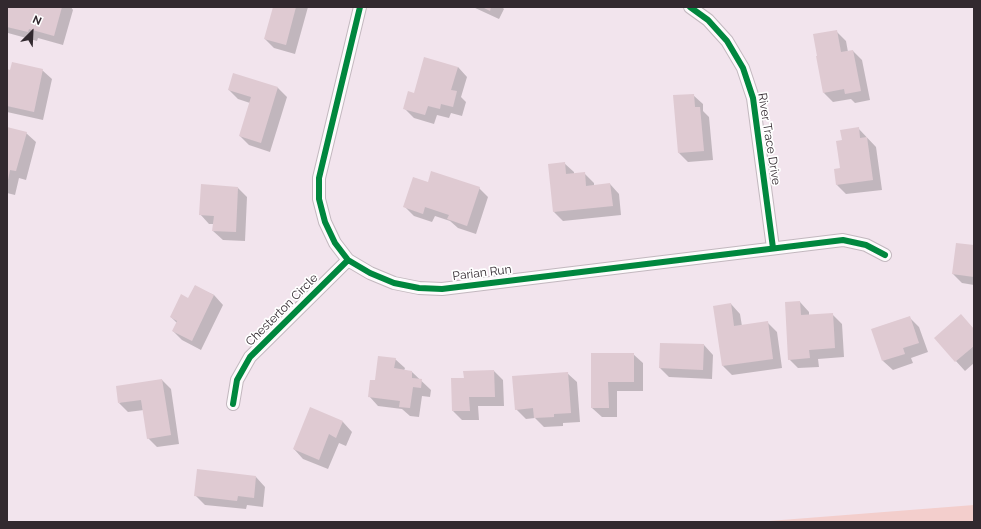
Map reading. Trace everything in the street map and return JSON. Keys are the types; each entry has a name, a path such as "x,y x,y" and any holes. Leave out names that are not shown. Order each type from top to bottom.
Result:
{"street":[{"name":"Parian Run","path":"360,7 319,178 319,199 325,222 335,243 348,260 370,273 394,283 419,288 442,289 843,240 866,245 885,255"},
{"name":"River Trace Drive","path":"690,7 708,20 727,42 743,68 753,98 773,248"},
{"name":"Chesterton Circle","path":"233,404 237,380 250,357 348,260"}],"shaded area":[{"path":"974,505 974,522 756,522"}],"building":[{"path":"7,7 62,7 54,36 29,29 28,32 7,27"},
{"path":"273,7 296,7 286,45 264,39"},
{"path":"482,7 491,7 490,11"},
{"path":"837,30 841,52 853,50 861,91 845,94 844,89 823,93 813,34"},
{"path":"424,57 458,67 451,90 457,91 453,107 441,104 440,109 428,106 425,115 403,109 408,91 414,93"},
{"path":"12,62 43,69 34,112 7,106 7,69 10,70"},
{"path":"233,73 278,87 261,143 239,136 251,97 228,90"},
{"path":"694,94 695,107 700,107 704,151 678,153 673,95"},
{"path":"7,127 27,132 16,171 10,170 8,180"},
{"path":"859,127 860,138 867,137 873,180 836,185 834,169 840,168 836,141 842,140 840,130"},
{"path":"565,162 566,174 585,172 586,186 610,183 613,206 553,212 548,164"},
{"path":"431,171 480,187 467,226 447,219 449,215 425,207 423,214 403,207 413,177 428,182"},
{"path":"201,184 238,187 236,232 212,231 214,216 199,215"},
{"path":"956,243 974,245 974,277 952,274"},
{"path":"195,285 214,295 192,341 172,331 177,321 170,317 181,294 188,298"},
{"path":"800,301 801,315 833,313 835,348 809,350 810,358 788,360 785,302"},
{"path":"731,303 734,326 768,321 773,359 722,366 713,306"},
{"path":"961,314 974,329 974,346 955,362 934,338"},
{"path":"910,316 919,343 903,348 905,354 882,361 871,329"},
{"path":"660,343 704,344 703,370 659,368"},
{"path":"591,353 634,353 634,382 608,382 609,408 591,408"},
{"path":"378,356 396,358 394,368 412,371 412,378 422,379 421,388 413,387 410,408 399,407 400,401 368,397 370,380 375,380"},
{"path":"494,370 495,397 469,397 470,411 452,411 451,378 464,378 463,371"},
{"path":"568,372 571,413 554,414 554,417 534,418 533,408 515,410 512,376"},
{"path":"162,379 171,435 147,439 141,400 118,403 116,386"},
{"path":"310,407 343,421 336,438 329,434 319,460 293,449"},
{"path":"197,469 256,476 254,498 238,496 237,501 194,496"}],"cycle path":[{"path":"360,7 319,178 319,199 325,222 335,243 348,260 370,273 394,283 419,288 442,289 843,240 866,245 885,255"},
{"path":"690,7 708,20 727,41 743,68 753,98 773,248"},
{"path":"233,404 237,380 250,357 348,260"}]}
